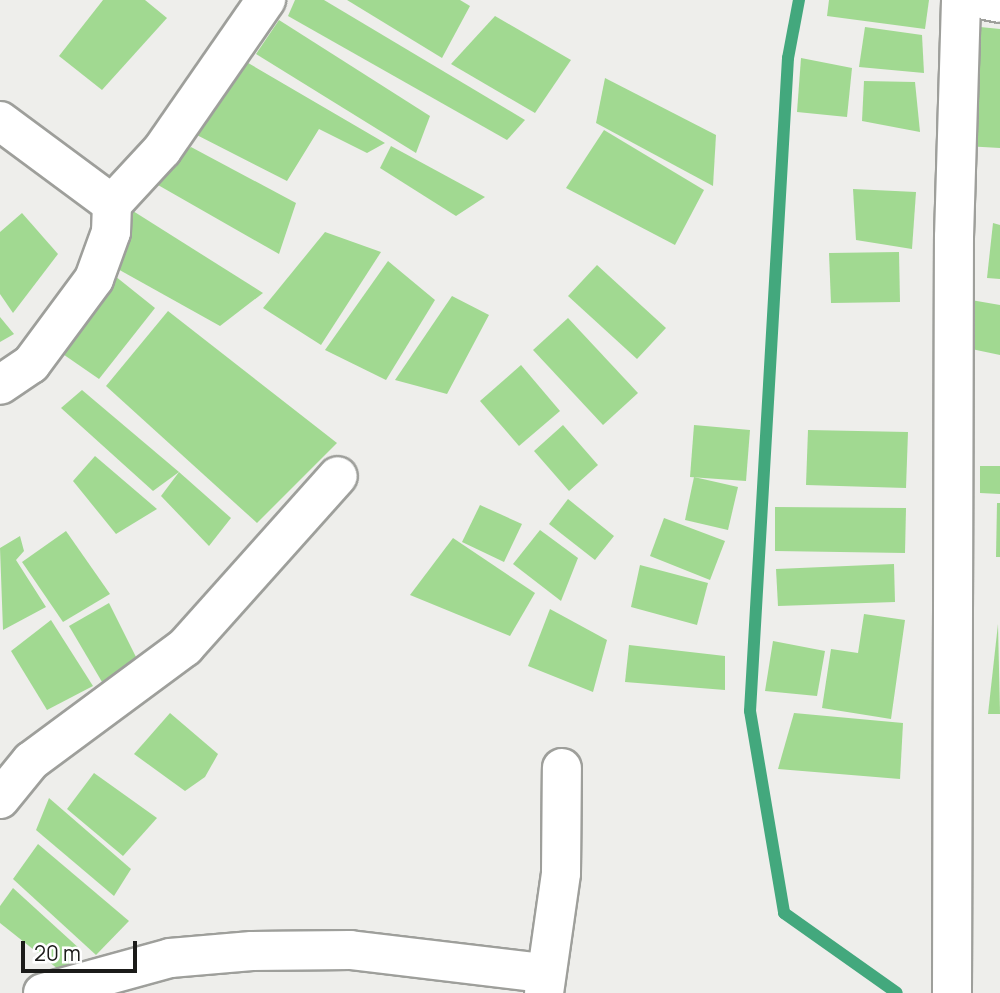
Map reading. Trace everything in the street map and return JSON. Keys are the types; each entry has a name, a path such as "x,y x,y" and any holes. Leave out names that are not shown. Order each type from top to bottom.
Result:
{"street":[{"path":"0,385 30,364 94,279 111,232 112,204 162,149 266,0"},
{"path":"952,990 954,250 961,0"},
{"path":"985,0 1000,3"},
{"path":"0,121 112,204"},
{"path":"0,799 31,761 185,647 338,476"},
{"path":"43,993 170,958 252,951 350,950 544,983 561,873 562,768"}],"building":[{"path":"103,0 145,0 167,18 102,90 59,56"},
{"path":"295,0 324,0 525,120 507,140 288,16"},
{"path":"347,0 460,0 470,6 442,58"},
{"path":"829,0 929,0 925,29 827,16"},
{"path":"495,16 571,60 535,113 451,64"},
{"path":"279,20 430,116 416,153 256,54"},
{"path":"865,27 922,35 924,73 859,67"},
{"path":"980,27 1000,29 1000,148 965,146"},
{"path":"801,58 852,68 847,117 797,112"},
{"path":"243,60 385,143 367,153 319,129 287,181 187,130"},
{"path":"605,78 716,135 713,186 596,123"},
{"path":"864,81 915,82 920,132 862,121"},
{"path":"604,130 704,190 675,245 566,188"},
{"path":"391,146 485,197 456,216 380,168"},
{"path":"191,147 296,203 279,254 151,181"},
{"path":"853,189 916,192 912,249 856,240"},
{"path":"133,211 263,293 220,326 107,263"},
{"path":"22,213 58,254 13,313 0,294 0,232"},
{"path":"993,223 1000,225 1000,279 987,278"},
{"path":"325,232 381,252 321,345 263,308"},
{"path":"899,252 900,302 831,303 829,253"},
{"path":"388,261 435,300 386,380 325,350"},
{"path":"597,265 666,328 637,359 568,296"},
{"path":"115,276 155,308 99,379 57,350"},
{"path":"452,296 489,315 447,394 395,380"},
{"path":"971,300 1000,305 1000,355 962,347"},
{"path":"168,311 337,443 257,523 106,386"},
{"path":"0,317 14,334 0,342"},
{"path":"568,318 638,393 603,425 533,350"},
{"path":"521,365 560,411 519,446 480,401"},
{"path":"82,390 179,472 153,491 61,408"},
{"path":"563,425 598,465 569,491 534,451"},
{"path":"694,425 750,430 746,481 690,477"},
{"path":"808,430 908,432 906,488 806,485"},
{"path":"95,456 157,509 116,534 73,481"},
{"path":"980,466 1000,466 1000,494 980,493"},
{"path":"179,472 231,518 209,546 161,496"},
{"path":"694,477 738,487 728,530 685,520"},
{"path":"568,499 614,536 595,560 549,524"},
{"path":"997,503 1000,503 1000,557 996,557"},
{"path":"480,505 522,524 504,562 462,542"},
{"path":"775,507 906,508 905,553 775,551"},
{"path":"664,518 725,541 710,580 650,556"},
{"path":"540,530 578,558 561,601 513,564"},
{"path":"66,531 110,594 63,622 22,562"},
{"path":"20,536 24,551 16,560 46,607 3,630 0,548"},
{"path":"453,538 535,593 510,636 410,595"},
{"path":"894,564 895,602 778,606 776,569"},
{"path":"640,565 708,583 697,625 631,607"},
{"path":"109,603 140,665 105,687 69,626"},
{"path":"550,609 607,640 593,692 528,666"},
{"path":"864,614 905,620 891,719 822,708 831,649 858,653"},
{"path":"51,620 93,686 47,710 11,651"},
{"path":"998,624 1000,714 988,714"},
{"path":"773,641 825,651 817,696 765,691"},
{"path":"629,645 725,656 725,690 625,682"},
{"path":"170,713 218,754 205,777 185,791 134,754"},
{"path":"794,713 903,723 900,779 778,769"},
{"path":"94,773 157,818 123,856 67,809"},
{"path":"49,798 131,869 114,896 36,830"},
{"path":"38,844 129,921 96,955 13,879"},
{"path":"13,888 81,950 63,973 0,923 0,906"}],"waterway":[{"path":"799,0 788,58 750,711 784,913 897,993"}]}
